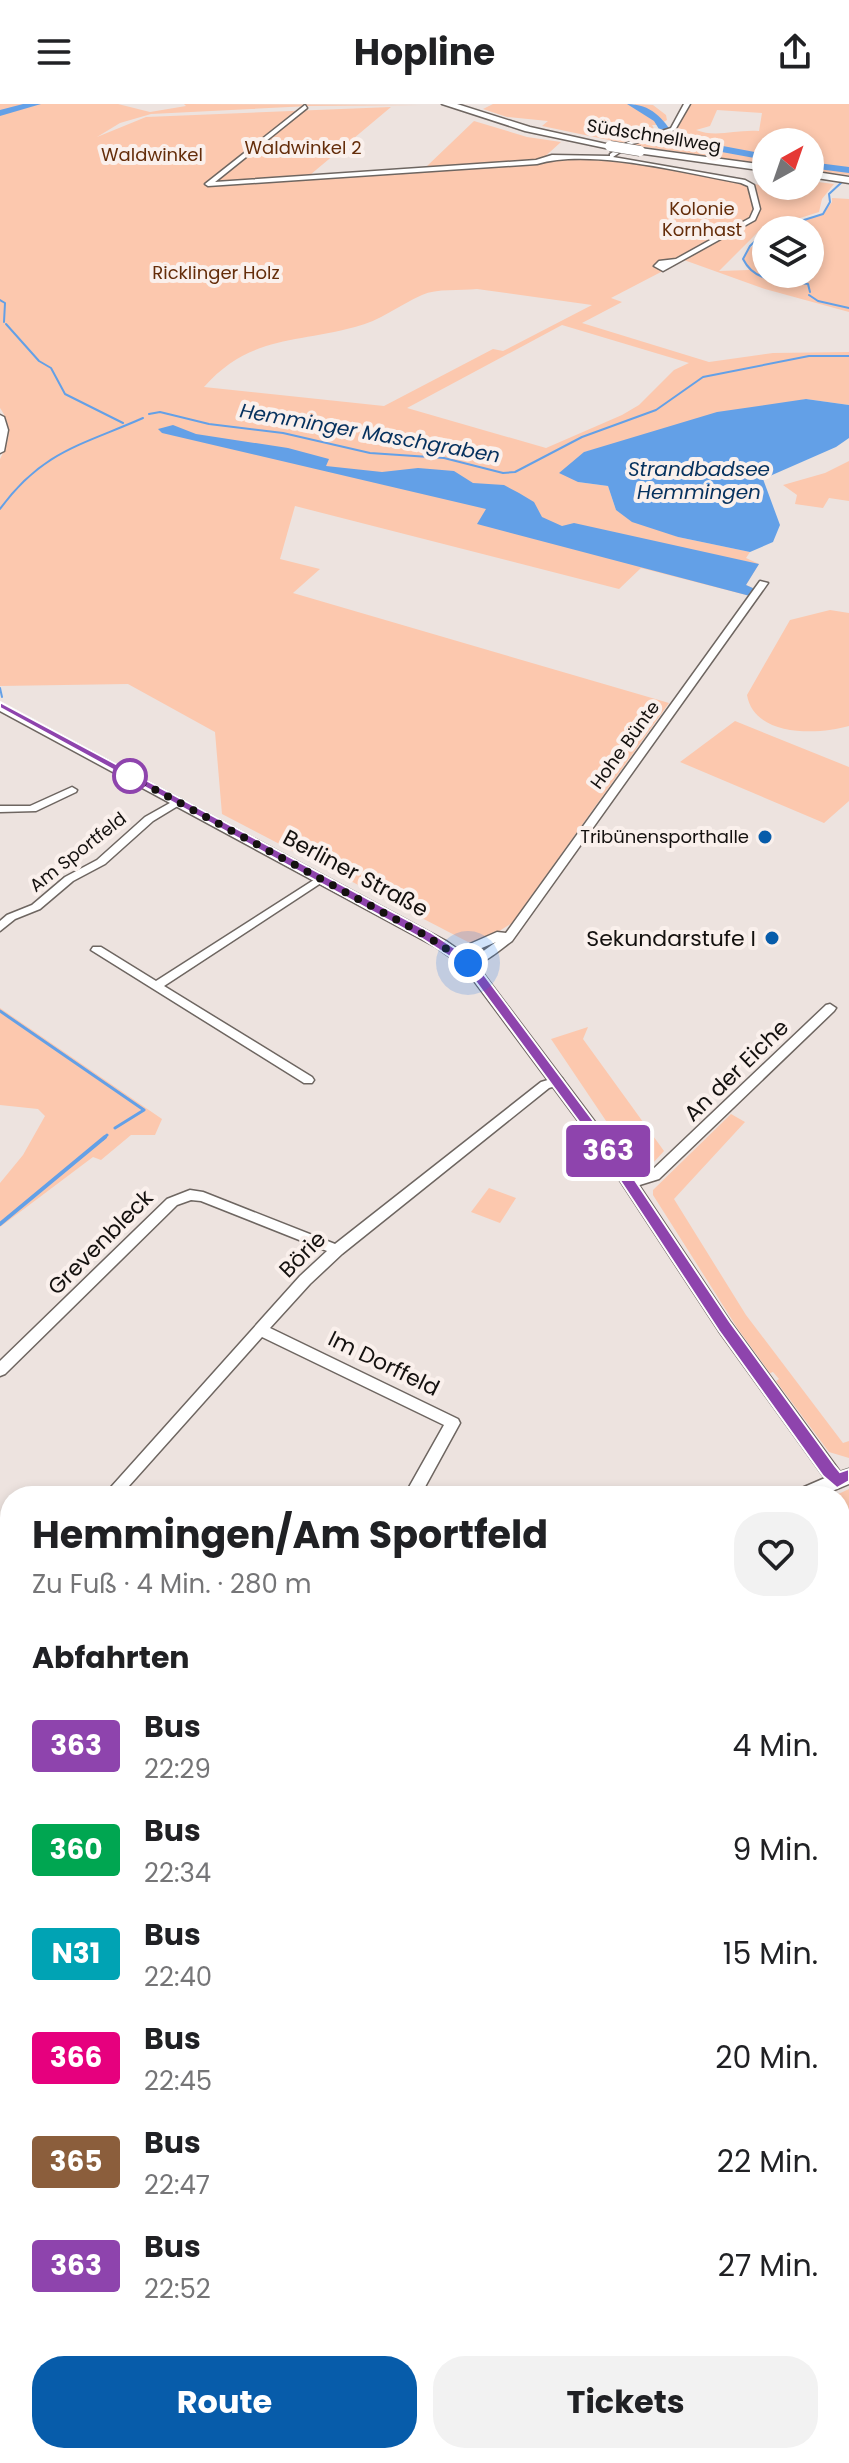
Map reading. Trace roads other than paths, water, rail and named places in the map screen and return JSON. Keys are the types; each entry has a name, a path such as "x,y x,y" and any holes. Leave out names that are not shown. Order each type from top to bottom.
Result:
{"highway":[{"name":"Südschnellweg","path":"447,104 528,129 641,150 752,165"},
{"name":"Südschnellweg","path":"455,104 532,127 611,145"},
{"path":"824,175 849,178"}],"street":[{"path":"610,158 630,143 666,132 687,104"},
{"path":"305,107 208,184 540,162 552,157 610,158 743,181 751,185 757,209 753,219 679,261"},
{"path":"0,451 1,420"},
{"name":"Hohe Bünte","path":"463,958 496,948 516,927 763,583"},
{"name":"Berliner Straße","path":"0,706 463,958 558,1081 725,1327 843,1478"},
{"path":"0,809 32,809 72,790"},
{"name":"Am Sportfeld","path":"0,927 11,917 36,907 69,879 101,862 149,819 177,802"},
{"path":"156,986 320,879"},
{"path":"97,950 308,1080"},
{"name":"An der Eiche","path":"630,1183 654,1176 830,1008"},
{"name":"Börie","path":"120,1486 305,1280 337,1250 545,1085 558,1081"},
{"name":"Grevenbleck","path":"0,1370 172,1202 182,1196 203,1197 228,1205 337,1250"},
{"name":"Im Dorffeld","path":"261,1330 453,1423 418,1486"},
{"path":"824,1486 843,1478"}],"water":[{"name":"Strandbadsee Hemmingen","path":"806,399 849,405 849,438 836,447 763,479 780,525 773,542 750,552 678,537 632,522 616,510 608,486 578,482 559,473 584,452 717,412"},
{"path":"173,425 196,434 288,448 329,459 326,466 382,472 418,468 454,471 473,483 504,485 534,502 542,517 562,526 574,523 759,564 746,585 755,589 750,596 477,524 486,509 162,433 158,429"}],"waterway":[{"path":"0,113 36,104"},
{"path":"632,104 658,119 671,140 752,154"},
{"path":"824,167 849,170"},
{"name":"Hemminger Maschgraben","path":"817,216 823,214 830,202 829,194 842,182"},
{"name":"Hemminger Maschgraben","path":"752,244 743,259 752,270"},
{"name":"Hemminger Maschgraben","path":"809,288 810,292"},
{"name":"Hemminger Maschgraben","path":"809,295 818,301 849,308"},
{"path":"0,300 5,303 4,322"},
{"path":"6,324 39,361 51,368 65,394 123,423"},
{"name":"Hemminger Maschgraben","path":"149,414 160,412 209,424 283,433 370,453 444,458 503,473 515,472 582,437 656,410 703,377 809,356 849,356"},
{"name":"Hemminger Maschgraben","path":"0,509 31,474 48,462 82,443 143,418"},
{"name":"Hemminger Maschgraben","path":"0,688 2,697"},
{"path":"0,1011 144,1110 115,1128"},
{"path":"0,1224 105,1137"}],"place":[{"name":"Tribünensporthalle","path":"765,837"},
{"name":"Sekundarstufe I","path":"772,938"}],"park label":[{"name":"Waldwinkel 2","path":"303,148"},
{"name":"Waldwinkel","path":"152,155"},
{"name":"Kolonie Kornhast","path":"702,219"},
{"name":"Ricklinger Holz","path":"216,273"}]}
